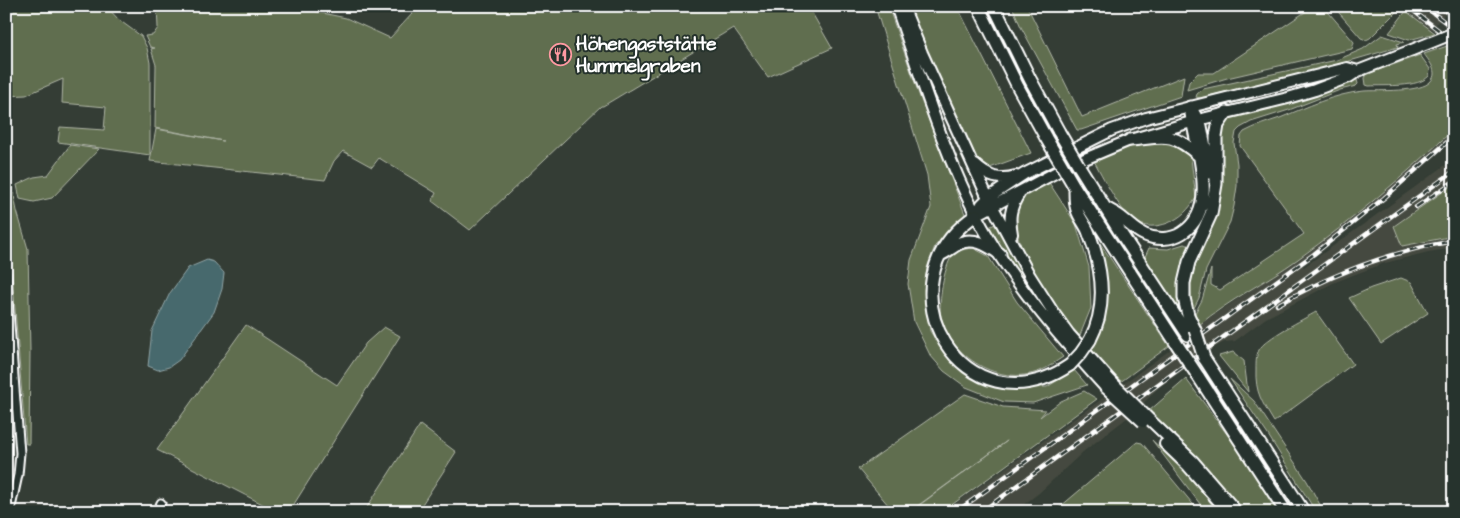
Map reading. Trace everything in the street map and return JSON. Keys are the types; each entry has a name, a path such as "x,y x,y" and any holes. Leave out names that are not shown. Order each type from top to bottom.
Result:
{"highway":[{"path":"978,6 1013,79 1074,186 1286,512"},
{"path":"994,6 1030,79 1087,180 1192,333 1207,363 1304,512"},
{"path":"1190,107 1195,120 1203,132 1214,199"},
{"path":"1192,333 1184,298 1184,283 1189,262 1211,214 1216,184 1216,137 1218,125 1227,112"},
{"path":"1104,207 1143,235 1162,239 1179,235 1194,222 1202,204 1203,180 1198,155 1195,120"},
{"path":"1130,140 1166,136 1184,142 1198,155"},
{"path":"976,215 951,237 940,255 932,278 933,315 942,340 956,358 981,375 1009,383 1026,383 1042,380 1070,365 1090,340 1100,317 1102,302 1101,285 1094,248 1077,210 1074,186"},
{"path":"940,255 950,251 959,243 971,241 984,244 1000,254"}],"main road":[{"path":"896,6 950,158 976,215 1019,283 1066,344 1147,422 1228,512"},
{"path":"903,6 972,162 1012,243 1053,312 1108,384"},
{"path":"991,202 1021,192 1068,166 1130,140 1195,120 1315,90 1454,33"},
{"path":"972,162 983,172 994,178 1006,179 1024,174 1112,130 1146,118 1348,68 1358,71"},
{"path":"976,215 1024,174"},
{"path":"1012,243 1010,213 1021,192"},
{"path":"1147,422 1193,461 1237,512"}],"street":[{"path":"6,274 20,454 18,475 10,512"},
{"path":"157,512 161,503"}],"shaded area":[{"path":"1400,6 1446,6 1449,9 1431,30"},
{"path":"1454,129 1454,138 1432,158 1364,217 1302,265 1304,267 1454,159 1454,184 1394,226 1402,246 1454,236 1454,248 1428,252 1385,263 1333,283 1266,318 1235,341 1225,342 1215,347 1159,387 1136,411 1084,451 1039,493 1014,512 944,512 1166,353 1203,322 1298,259 1389,187"}],"green space":[{"path":"6,6 106,6 119,20 141,36 147,48 150,63 150,155 58,142 60,127 104,130 106,107 62,103 63,79 26,95 6,96"},
{"path":"157,6 289,6 346,18 390,38 413,13 402,6 808,6 832,48 768,77 733,28 601,106 470,230 432,201 436,193 379,158 372,167 343,151 334,161 325,180 150,161 156,129 223,141 155,128 156,65 151,49 155,48 150,47 145,36 153,35 158,28"},
{"path":"875,6 888,6 921,100 965,214 935,246 927,268 924,290 930,331 947,357 975,379 1007,388 1047,387 1074,370 1087,385 1033,403 1004,402 966,387 944,371 930,355 914,322 908,284 911,260 931,207 927,175"},
{"path":"907,6 957,6 1031,153 987,169 975,158"},
{"path":"1012,6 1027,6 1082,117 1184,76 1181,96 1077,130 1021,27"},
{"path":"1314,6 1323,6 1354,42 1352,49 1227,78 1187,90 1189,82 1198,73 1214,73"},
{"path":"1333,6 1401,7 1366,40 1361,38"},
{"path":"1406,11 1435,33 1409,40 1389,33"},
{"path":"1382,35 1404,42 1397,44 1398,47 1329,67 1200,98 1196,97 1203,89 1337,60 1363,49"},
{"path":"1450,45 1454,47 1454,129 1398,180 1339,229 1298,259 1223,307 1199,325 1195,313 1202,300 1211,269 1211,285 1220,290 1304,234 1240,146 1241,136 1244,132 1321,101 1342,95 1364,91 1409,89 1426,85 1433,78 1434,70 1424,54"},
{"path":"1420,55 1430,69 1429,76 1424,80 1401,85 1366,85 1365,78 1367,74"},
{"path":"1351,80 1357,80 1358,84 1251,122 1236,132 1234,143 1237,164 1237,186 1234,206 1230,222 1206,270 1199,298 1192,312 1190,283 1195,260 1210,229 1221,129 1232,116"},
{"path":"1165,139 1187,152 1191,159 1196,198 1184,213 1173,221 1155,226 1146,226 1134,221 1123,210 1093,159 1128,144"},
{"path":"70,145 99,149 52,198 34,202 20,199 17,185 34,177 48,175"},
{"path":"6,156 17,211 28,249 29,444 26,444 7,212"},
{"path":"1048,181 1076,224 1089,267 1091,308 1078,340 1066,326 1023,252 1012,220 1021,196"},
{"path":"1454,184 1454,236 1402,246 1394,226"},
{"path":"997,223 1053,318 1014,266 989,227"},
{"path":"1098,240 1169,346 1119,383 1091,352 1105,321 1105,277"},
{"path":"1184,244 1191,246 1180,302 1180,312 1144,259 1149,248 1168,249"},
{"path":"973,248 988,256 1017,302 1063,357 1040,371 1025,375 1009,375 979,365 966,356 955,344 946,331 941,316 942,285 946,268 952,256 964,249"},
{"path":"1401,278 1411,282 1428,313 1381,344 1349,298"},
{"path":"1316,312 1353,364 1274,422 1258,391 1256,362 1258,352 1269,340"},
{"path":"246,325 337,385 366,343 384,327 400,336 289,512 278,512 157,450"},
{"path":"1233,352 1244,361 1248,392 1219,356"},
{"path":"1186,379 1241,453 1279,512 1244,512 1198,457 1149,411"},
{"path":"1230,379 1254,401 1307,481 1324,512 1316,512 1268,435"},
{"path":"1084,391 1097,399 942,512 910,512 1007,441 909,512 894,512 858,469 965,394 1003,407 1046,410 1040,417 1061,401"},
{"path":"420,425 456,452 417,512 364,512"},
{"path":"1152,440 1184,470 1218,512 1206,512"},
{"path":"1137,442 1142,443 1197,509 1193,512 1054,512"}],"water":[{"path":"207,260 214,262 224,273 222,289 214,312 179,360 169,367 158,370 148,366 152,331 170,293 188,268"}],"railway":[{"path":"1407,6 1454,42"},
{"path":"1424,6 1454,29"},
{"path":"1439,6 1454,18"},
{"path":"956,512 1314,254 1384,198 1454,136"},
{"path":"981,512 1454,171"},
{"path":"1416,207 1454,181"},
{"path":"1277,305 1319,283 1362,265 1385,257 1454,241"}],"place":[{"name":"Höhengaststätte Hummelgraben","path":"560,54"}]}
